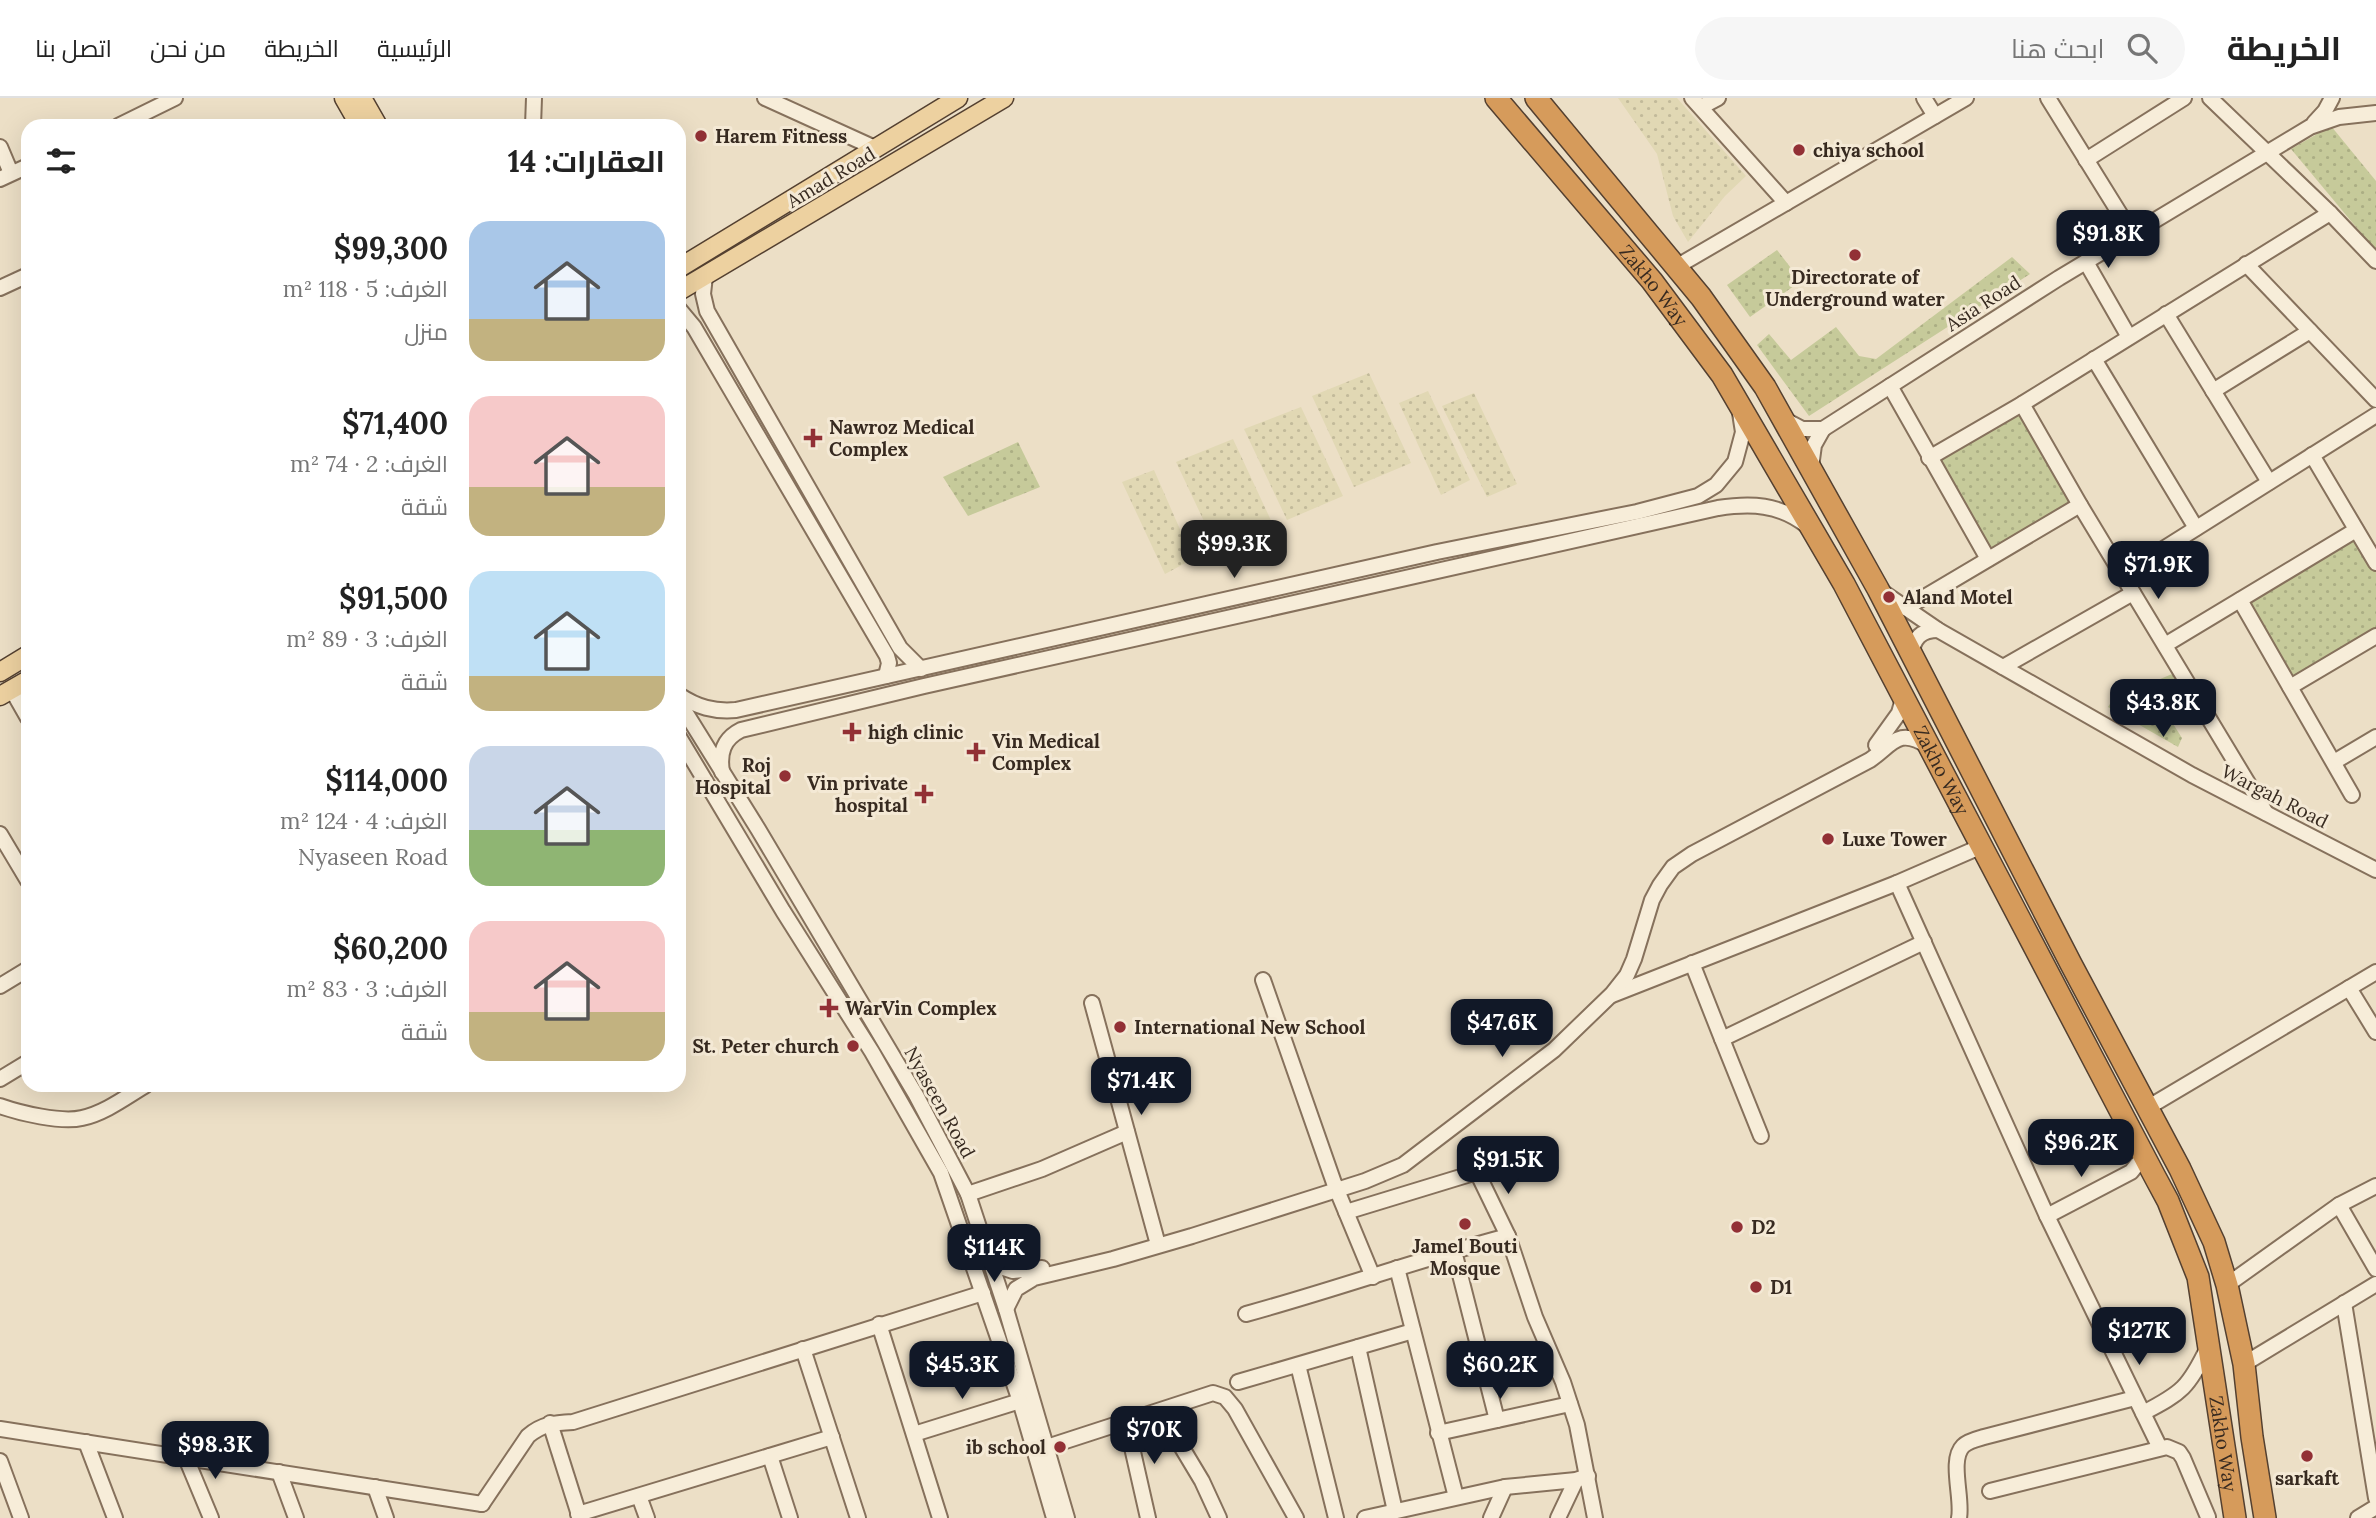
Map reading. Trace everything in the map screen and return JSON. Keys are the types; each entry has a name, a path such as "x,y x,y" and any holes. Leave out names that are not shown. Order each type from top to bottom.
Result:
{"highway":[{"name":"Zakho Way","path":"1496,98 1652,281 1722,375 1844,584 2168,1201 2198,1277 2235,1517"},
{"name":"Zakho Way","path":"1536,98 1709,308 1765,387 1878,589 2180,1169 2214,1242 2227,1284 2244,1364 2265,1518"},
{"path":"2016,911 2029,914 2036,909 2038,900"},
{"path":"2034,948 2038,934 2047,931 2056,935"}],"main road":[{"path":"344,98 356,119"},
{"path":"362,98 374,119"},
{"name":"Amad Road","path":"686,264 958,98"},
{"name":"Amad Road","path":"686,287 1004,98"},
{"path":"0,672 21,659"}],"street":[{"path":"132,119 174,98"},
{"path":"533,119 534,98"},
{"path":"765,98 875,148"},
{"path":"1718,98 1696,103 1786,203"},
{"path":"1924,98 1935,116"},
{"path":"1676,267 1966,98"},
{"path":"2048,98 2133,235"},
{"path":"2086,160 2184,98"},
{"path":"2210,98 2376,261"},
{"path":"2310,127 2325,111 2332,98"},
{"path":"2310,127 2339,117 2376,113"},
{"name":"Asia Road","path":"1823,429 2086,262 2310,127"},
{"path":"0,147 6,176"},
{"path":"1929,458 2022,404 2330,213"},
{"path":"2086,262 2129,337"},
{"path":"2246,264 2376,400"},
{"path":"705,276 704,303 894,652"},
{"path":"0,288 21,278"},
{"path":"686,305 698,300 704,303"},
{"path":"2166,314 2269,482"},
{"path":"686,317 894,652 921,669"},
{"path":"2213,391 2310,331"},
{"path":"2094,359 2196,528"},
{"path":"1890,386 1988,559"},
{"path":"722,772 720,758 724,744 741,730 981,673 1443,571 1636,519 1698,496 1716,485 1735,462 1743,432 1738,402"},
{"path":"2022,404 2267,814"},
{"path":"1780,414 1786,421 1802,429 1823,429 1811,453 1812,472"},
{"path":"2122,575 2376,415"},
{"path":"2312,455 2376,563"},
{"path":"686,699 695,705 726,711 1442,551 1636,519 1744,504 1770,506 1794,516 1814,532"},
{"path":"1906,608 2080,505"},
{"path":"2165,645 2356,530"},
{"path":"1442,551 1443,571"},
{"name":"Wargah Road","path":"1878,589 1938,630 2192,775 2376,870"},
{"path":"1257,593 1262,611"},
{"path":"2003,667 2133,593"},
{"path":"2240,600 2352,795"},
{"path":"1164,614 1168,632"},
{"path":"1912,656 1912,645 1918,636 1927,630 1938,630"},
{"path":"2290,687 2376,636"},
{"path":"886,677 894,652"},
{"path":"978,656 981,673"},
{"path":"6,693 21,710"},
{"path":"992,1264 1018,1278 1034,1278 1113,1259 1179,1240 1335,1186 1395,1161 1546,1047 1584,1012 1619,971 1635,931 1644,896 1665,864 1695,844 1862,756 1873,748 1894,722 1903,699"},
{"path":"726,711 721,722 723,728 733,734"},
{"name":"Nyaseen Road","path":"686,713 916,1095 968,1194 1006,1308 1054,1518"},
{"path":"1894,722 1902,725 1906,731 1905,737"},
{"path":"1006,1308 1018,1278 1033,1270 1157,1241 1335,1186 1364,1181 1402,1165 1554,1050 1611,996 1627,975 1643,935 1652,900 1672,867 1692,853 1870,760 1892,740 1905,737 1920,740 1928,746"},
{"path":"2334,762 2376,737"},
{"name":"Nyaseen Road","path":"686,749 783,911 873,1052 941,1173 1020,1401 1047,1447 1068,1518"},
{"path":"0,834 21,869"},
{"path":"1611,996 1897,883 1982,846"},
{"path":"1897,883 2047,1216 2160,1448"},
{"path":"1722,1039 1924,942"},
{"path":"1692,963 1761,1136"},
{"path":"2147,1108 2376,972"},
{"path":"0,986 21,974"},
{"path":"1263,980 1335,1186 1373,1277"},
{"path":"2349,988 2376,1032"},
{"path":"1092,1003 1157,1241"},
{"path":"0,1079 21,1066"},
{"path":"0,1106 68,1120 83,1118 105,1109 134,1092"},
{"path":"968,1194 1042,1168 1127,1132"},
{"path":"2047,1216 2131,1172 2140,1161 2142,1152"},
{"path":"2131,1172 2145,1171 2154,1175"},
{"path":"1346,1212 1476,1172 1508,1236 1535,1317 1570,1404 1577,1425 1582,1478 1595,1518"},
{"path":"2227,1284 2339,1205 2376,1186"},
{"path":"2339,1205 2376,1269"},
{"path":"1247,1314 1508,1236"},
{"path":"1454,1251 1497,1420"},
{"path":"1397,1268 1456,1497"},
{"path":"2244,1364 2376,1284"},
{"path":"0,1429 375,1487 484,1511 528,1436 538,1427 550,1423 573,1422 983,1293"},
{"path":"2344,1303 2376,1498"},
{"path":"879,1324 940,1518"},
{"path":"1238,1382 1413,1331"},
{"path":"2143,1413 2174,1397 2194,1375 2209,1345"},
{"path":"1358,1347 1395,1511"},
{"path":"803,1349 858,1518"},
{"path":"1298,1365 1336,1518"},
{"path":"1047,1447 1213,1394 1225,1397 1235,1409 1296,1518"},
{"path":"1959,1518 1961,1510 1957,1466 1959,1453 1965,1444 2135,1398"},
{"path":"914,1434 1020,1401"},
{"path":"1438,1433 1570,1404"},
{"path":"1160,1411 1202,1481 1219,1518"},
{"path":"1126,1421 1148,1518"},
{"path":"550,1423 579,1516 832,1437"},
{"path":"86,1442 115,1518"},
{"path":"1990,1491 2160,1448 2173,1449 2183,1458 2208,1517"},
{"path":"770,1456 790,1518"},
{"path":"186,1458 211,1518"},
{"path":"0,1461 21,1518"},
{"path":"279,1472 296,1518"},
{"path":"1365,1518 1395,1511 1424,1511 1456,1497 1505,1487 1582,1478"},
{"path":"1558,1518 1582,1478"},
{"path":"375,1487 386,1518"},
{"path":"1491,1518 1505,1487"},
{"path":"639,1496 647,1518"},
{"path":"2358,1518 2376,1507"},
{"path":"2197,1518 2235,1517"}],"shaded area":[{"path":"1618,98 1677,98 1746,176 1725,196 1688,242 1673,216 1657,154"},
{"path":"1369,373 1411,463 1354,487 1312,396"},
{"path":"1428,391 1470,480 1441,495 1399,403"},
{"path":"1474,393 1517,484 1487,497 1442,406"},
{"path":"1301,407 1343,496 1287,520 1244,429"},
{"path":"1233,439 1275,529 1219,553 1176,462"},
{"path":"1154,470 1193,559 1165,574 1122,482"}],"green space":[{"path":"2331,126 2376,181 2376,251 2291,149"},
{"path":"1777,250 1801,281 1750,317 1727,285"},
{"path":"2012,257 2030,274 1809,416 1757,345 1769,334 1791,360 1836,327 1859,356 1876,359"},
{"path":"2022,404 2080,505 1988,559 1929,458"},
{"path":"1018,442 1040,487 968,516 943,477"},
{"path":"2356,530 2376,563 2376,636 2290,687 2240,600"},
{"path":"2172,674 2191,705 2170,719 2182,738 2178,747 2108,707 2113,699"}],"place":[{"name":"Harem Fitness","path":"701,136"},
{"name":"chiya school","path":"1799,150"},
{"name":"Directorate of Underground water","path":"1855,255"},
{"name":"Nawroz Medical Complex","path":"813,438"},
{"name":"Aland Motel","path":"1889,597"},
{"name":"high clinic","path":"852,732"},
{"name":"Vin Medical Complex","path":"976,752"},
{"name":"Roj Hospital","path":"785,776"},
{"name":"Vin private hospital","path":"924,794"},
{"name":"Luxe Tower","path":"1828,839"},
{"name":"WarVin Complex","path":"829,1008"},
{"name":"International New School","path":"1120,1027"},
{"name":"St. Peter church","path":"853,1046"},
{"name":"Jamel Bouti Mosque","path":"1465,1224"},
{"name":"D2","path":"1737,1227"},
{"name":"D1","path":"1756,1287"},
{"name":"ib school","path":"1060,1447"},
{"name":"sarkaft","path":"2307,1456"}]}
